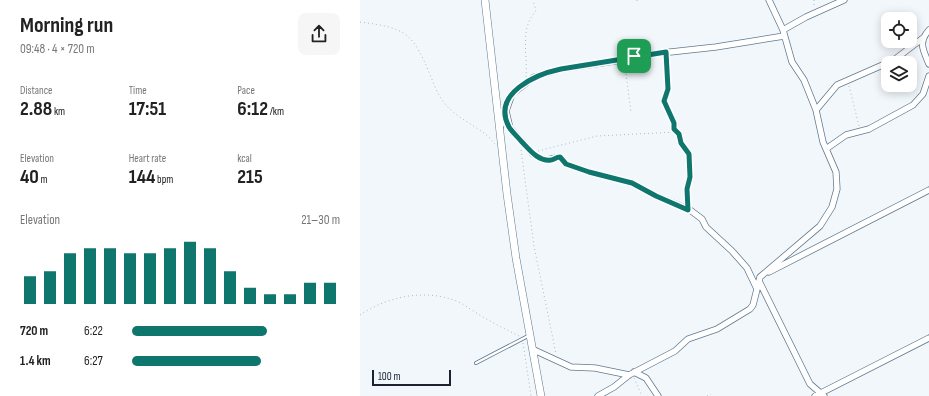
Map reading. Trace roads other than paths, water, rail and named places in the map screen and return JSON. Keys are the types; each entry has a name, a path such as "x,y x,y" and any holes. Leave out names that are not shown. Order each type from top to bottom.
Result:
{"street":[{"path":"485,0 516,258 534,350 541,396"},
{"path":"598,396 614,387 631,373 675,351 688,338 717,329 745,313 754,305 758,281 763,275 816,231 830,212 836,198 837,180 826,149 816,110 804,80 792,62 784,33 769,0"},
{"path":"500,129 512,94 523,85 546,72 634,56 716,47 784,33 813,13 844,0"},
{"path":"816,110 837,85 894,60 922,38 929,30"},
{"path":"922,38 925,55 929,64"},
{"path":"826,149 846,135 869,129 913,105 926,93 929,76"},
{"path":"506,111 510,128 532,152 540,158 547,160 560,157 566,164 589,172 632,183 656,196 688,210 702,219 712,233 732,251 747,268 757,289"},
{"path":"763,275 929,190"},
{"path":"758,281 807,378 820,395 929,338"},
{"path":"534,350 571,367 595,368 631,373 646,378 658,396"}],"lane":[{"path":"476,363 530,335"}]}
